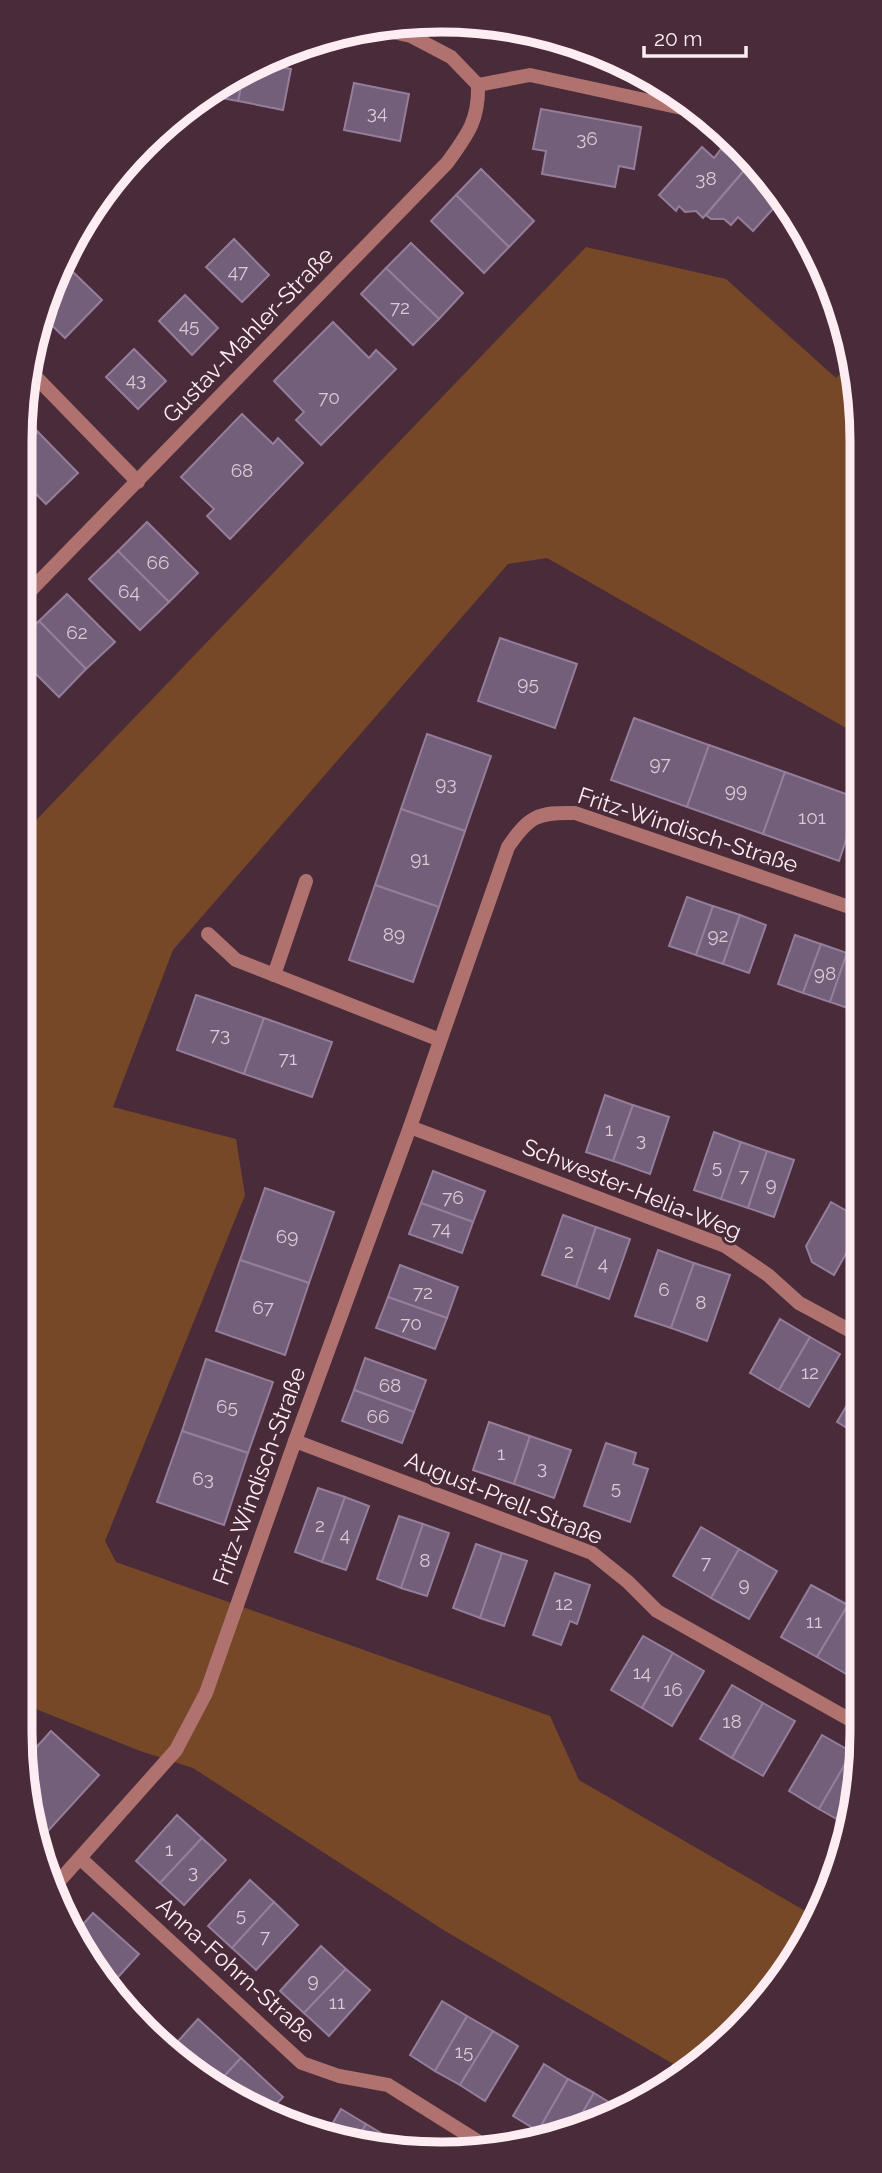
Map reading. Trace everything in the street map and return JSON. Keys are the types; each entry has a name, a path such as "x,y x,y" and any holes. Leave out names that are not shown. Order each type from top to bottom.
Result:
{"street":[{"path":"400,34 411,36 451,57 478,85 530,75 678,107"},
{"name":"Gustav-Mahler-Straße","path":"32,589 447,163 472,129 479,105 478,85"},
{"path":"37,378 138,482"},
{"name":"Fritz-Windisch-Straße","path":"60,1882 176,1750 206,1693 508,847 523,825 548,812 575,813 850,908"},
{"path":"274,975 306,881"},
{"path":"208,934 236,960 440,1040"},
{"name":"Schwester-Helia-Weg","path":"410,1127 725,1246 768,1275 800,1303 850,1330"},
{"name":"August-Prell-Straße","path":"295,1441 592,1553 628,1582 656,1611 850,1720"},
{"name":"Anna-Fohrn-Straße","path":"81,1859 302,2063 339,2076 388,2085 476,2140"}],"shaded area":[{"path":"586,247 726,279 836,378 844,369 850,414 850,730 547,558 508,564 173,950 113,1107 236,1139 245,1195 105,1541 116,1562 550,1716 579,1780 808,1913 781,1960 749,2002 711,2040 677,2066 445,1931 193,1768 140,1751 36,1709 32,1710 32,824"}],"building":[{"path":"277,66 291,69 283,110 238,101 242,83"},
{"path":"242,83 238,101 219,97"},
{"path":"354,83 409,94 400,141 344,130"},
{"path":"541,109 641,127 634,169 619,166 615,187 542,174 546,151 533,149"},
{"path":"702,147 714,158 721,149 734,160 737,158 746,168 703,218 696,211 685,212 679,206 676,211 659,195"},
{"path":"746,168 776,206 753,231 738,217 731,225 724,219 711,219 706,215"},
{"path":"481,169 534,221 509,247 456,195"},
{"path":"456,195 509,247 484,273 431,221"},
{"path":"234,239 269,275 242,302 206,267"},
{"path":"411,243 463,293 439,319 386,268"},
{"path":"386,268 439,319 413,345 361,294"},
{"path":"73,272 102,300 65,338 49,322 64,281"},
{"path":"185,295 218,328 192,355 159,321"},
{"path":"333,322 369,358 376,350 396,369 321,445 296,420 304,412 274,381"},
{"path":"134,349 166,381 138,409 106,377"},
{"path":"242,414 273,444 278,438 303,463 230,539 207,516 214,509 181,477"},
{"path":"32,426 38,432 32,438"},
{"path":"38,432 78,473 46,504 32,490 32,438"},
{"path":"147,522 198,573 169,602 118,551"},
{"path":"118,551 169,602 140,630 89,579"},
{"path":"67,594 115,642 86,669 39,621"},
{"path":"39,621 86,669 59,697 32,670 32,628"},
{"path":"500,638 577,664 555,728 478,701"},
{"path":"634,718 709,745 687,807 611,780"},
{"path":"427,734 491,756 465,831 401,809"},
{"path":"709,745 785,772 763,834 687,807"},
{"path":"785,772 850,795 850,829 839,861 763,834"},
{"path":"401,809 465,831 439,907 375,885"},
{"path":"375,885 439,907 413,982 349,960"},
{"path":"687,897 713,906 696,955 669,946"},
{"path":"713,906 740,915 723,964 696,955"},
{"path":"740,915 766,925 749,973 723,964"},
{"path":"795,935 821,944 803,993 778,984"},
{"path":"821,944 847,953 830,1002 803,993"},
{"path":"847,953 850,954 850,1009 830,1002"},
{"path":"196,995 264,1018 244,1074 177,1050"},
{"path":"264,1018 332,1042 312,1097 244,1074"},
{"path":"605,1095 633,1105 613,1161 586,1152"},
{"path":"633,1105 669,1117 650,1174 613,1161"},
{"path":"714,1132 741,1142 721,1199 694,1190"},
{"path":"741,1142 767,1151 748,1208 721,1199"},
{"path":"767,1151 794,1160 774,1217 748,1208"},
{"path":"433,1171 485,1191 473,1222 421,1203"},
{"path":"265,1188 334,1212 309,1283 240,1260"},
{"path":"831,1202 850,1213 850,1247 834,1275 812,1262 806,1246"},
{"path":"421,1203 473,1222 462,1253 409,1234"},
{"path":"563,1215 596,1227 576,1287 542,1275"},
{"path":"596,1227 630,1239 609,1299 576,1287"},
{"path":"658,1250 694,1263 671,1328 635,1316"},
{"path":"240,1260 309,1283 285,1355 216,1331"},
{"path":"694,1263 730,1275 707,1341 671,1328"},
{"path":"400,1265 458,1287 447,1318 388,1297"},
{"path":"388,1297 447,1318 435,1349 376,1328"},
{"path":"780,1319 810,1337 779,1390 750,1373"},
{"path":"810,1337 840,1354 809,1407 779,1390"},
{"path":"365,1358 426,1380 414,1412 354,1390"},
{"path":"206,1359 273,1382 248,1453 182,1431"},
{"path":"354,1390 414,1412 402,1443 342,1421"},
{"path":"850,1400 850,1430 837,1422"},
{"path":"489,1422 530,1436 514,1484 473,1470"},
{"path":"182,1431 248,1453 224,1525 157,1502"},
{"path":"530,1436 571,1450 554,1498 514,1484"},
{"path":"606,1443 636,1453 633,1464 648,1469 630,1522 584,1506"},
{"path":"318,1488 345,1497 322,1562 295,1552"},
{"path":"345,1497 369,1506 346,1570 322,1562"},
{"path":"399,1516 423,1524 401,1588 377,1579"},
{"path":"423,1524 449,1533 427,1596 401,1588"},
{"path":"701,1527 739,1549 711,1598 673,1576"},
{"path":"476,1544 502,1553 480,1618 453,1608"},
{"path":"739,1549 777,1571 749,1619 711,1598"},
{"path":"502,1553 527,1561 504,1626 480,1618"},
{"path":"555,1573 590,1585 577,1624 570,1621 561,1645 533,1635"},
{"path":"811,1585 848,1605 817,1657 781,1637"},
{"path":"848,1605 850,1676 817,1657"},
{"path":"643,1636 673,1653 642,1708 611,1690"},
{"path":"673,1653 704,1671 672,1726 642,1708"},
{"path":"732,1685 763,1703 732,1758 700,1739"},
{"path":"763,1703 795,1721 763,1776 732,1758"},
{"path":"51,1731 99,1775 47,1832 43,1828 39,1812 32,1752"},
{"path":"822,1735 850,1751 850,1755 819,1809 789,1791"},
{"path":"850,1755 841,1821 819,1809"},
{"path":"177,1815 202,1838 160,1883 136,1861"},
{"path":"202,1838 226,1860 184,1905 160,1883"},
{"path":"250,1880 274,1902 232,1948 208,1926"},
{"path":"274,1902 298,1925 256,1970 232,1948"},
{"path":"93,1913 139,1954 115,1980 81,1927"},
{"path":"321,1946 346,1969 304,2013 280,1991"},
{"path":"346,1969 370,1990 329,2036 304,2013"},
{"path":"442,2001 467,2016 435,2071 410,2055"},
{"path":"467,2016 493,2031 460,2085 435,2071"},
{"path":"198,2019 241,2058 222,2078 176,2044"},
{"path":"493,2031 518,2046 485,2101 460,2085"},
{"path":"241,2058 283,2097 275,2106 222,2078"},
{"path":"544,2064 568,2079 539,2130 513,2116"},
{"path":"568,2079 594,2093 580,2117 539,2130"},
{"path":"594,2093 612,2104 598,2110 580,2117"},
{"path":"341,2109 366,2124 360,2134 331,2127"},
{"path":"366,2124 390,2138 388,2138 360,2134"}]}
